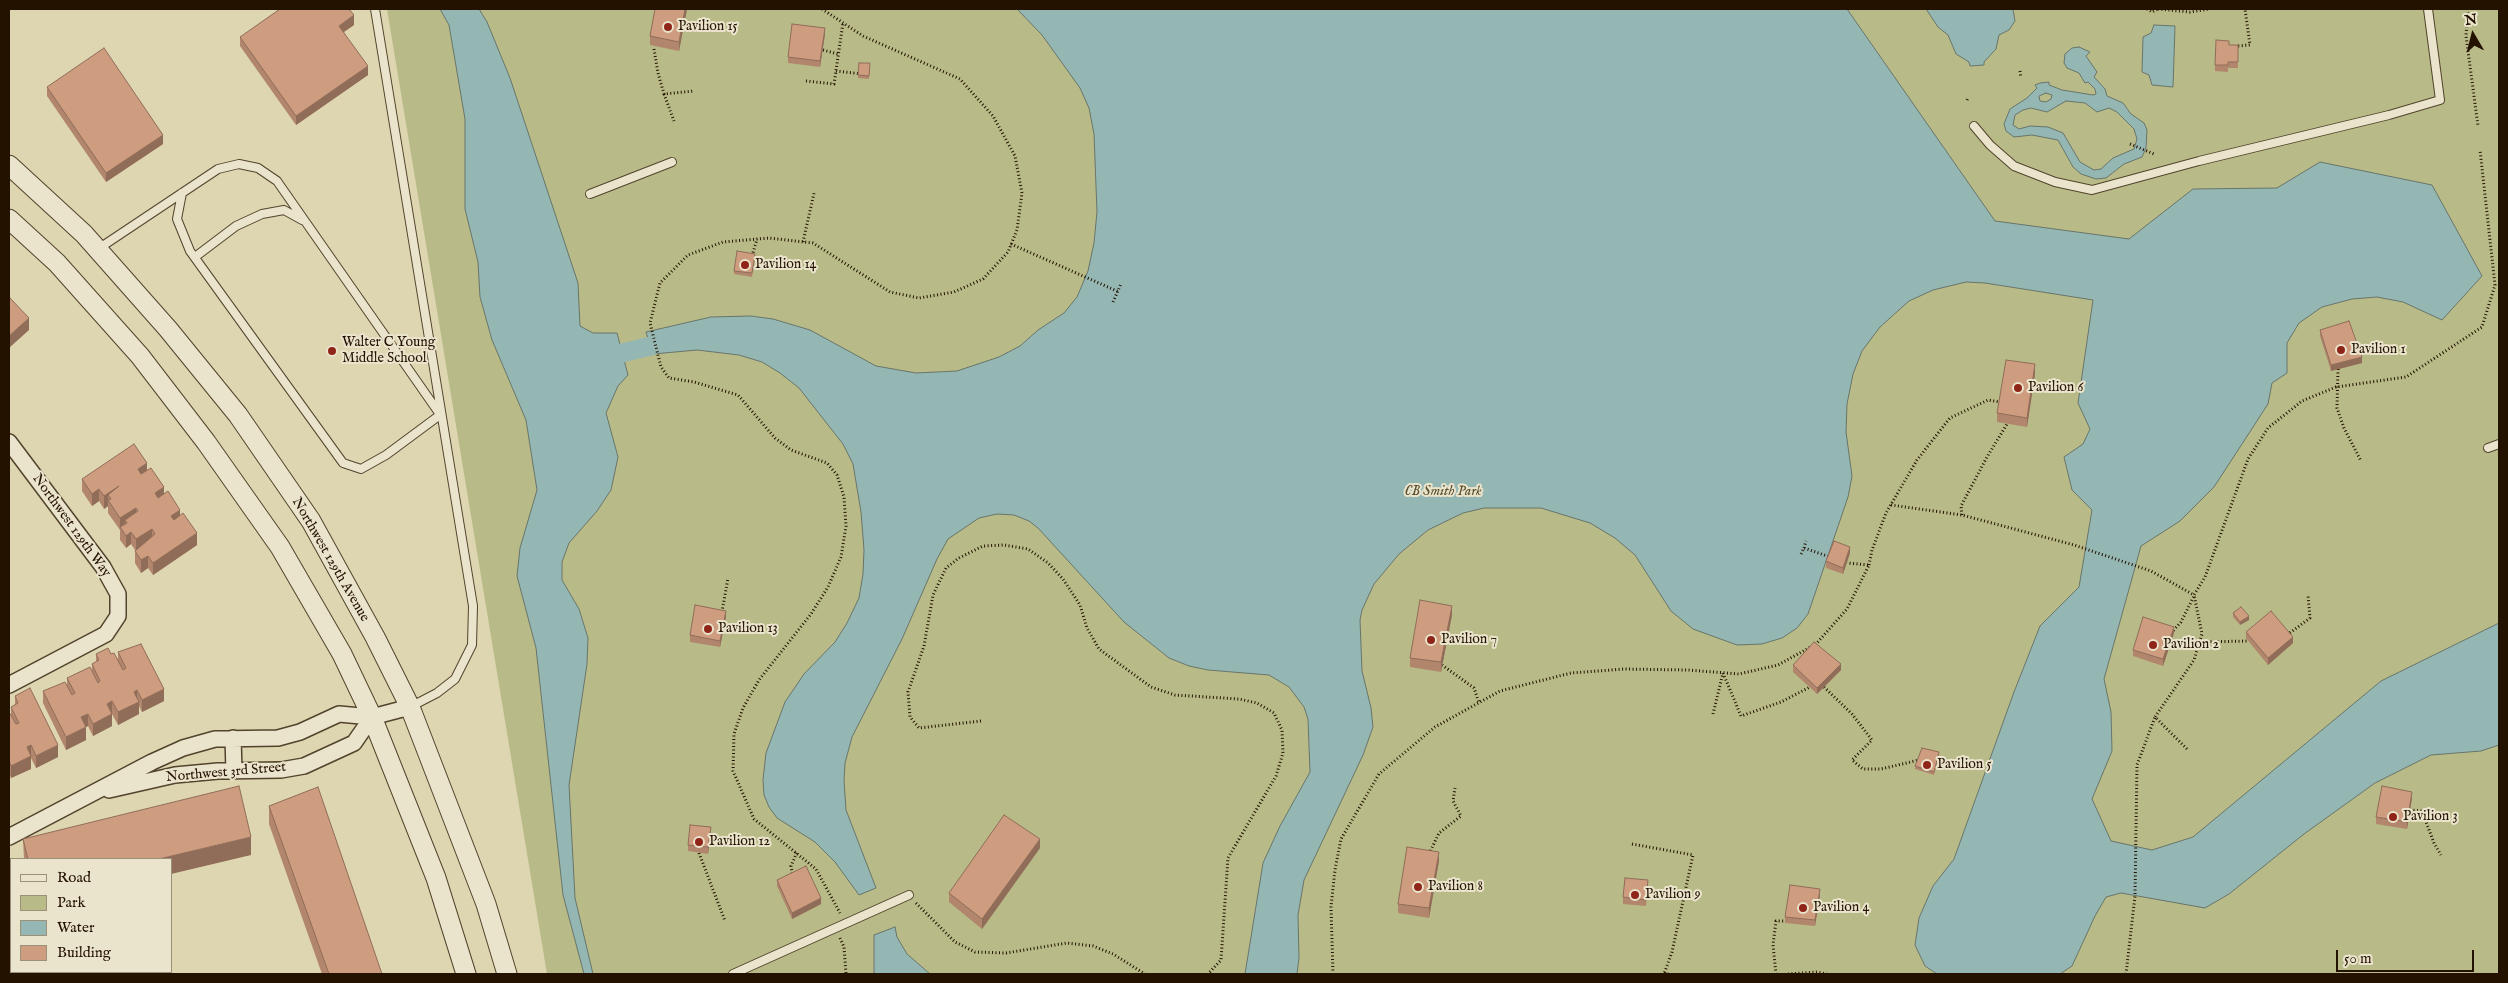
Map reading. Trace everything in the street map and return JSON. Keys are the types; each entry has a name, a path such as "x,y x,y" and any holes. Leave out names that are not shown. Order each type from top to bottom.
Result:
{"street":[{"name":"Northwest 129th Avenue","path":"9,165 98,249 168,329 238,415 311,521 375,637 410,707 486,904 507,974"},
{"path":"9,219 57,263 140,356 206,442 280,547 342,654 372,717 436,878 466,974"},
{"name":"Northwest 129th Way","path":"9,442 103,567 118,594 118,616 106,634 9,686"},
{"name":"Northwest 3rd Street","path":"9,837 183,748 215,739 278,738 300,732 339,714 372,717 410,707"},
{"name":"Northwest 3rd Street","path":"94,792 175,775 281,770 304,766 354,743 372,717"},
{"path":"233,738 234,771"}],"lane":[{"path":"375,9 440,415 473,606 472,645 455,678 437,693 410,707"},
{"path":"1974,126 1990,145 2014,166 2055,182 2092,190 2198,161 2388,115 2440,100 2428,9"},
{"path":"590,194 672,162"},
{"path":"98,249 218,169 239,164 258,168 277,181 440,415"},
{"path":"182,193 177,219 195,258 343,463 361,469 386,454 440,415"},
{"path":"195,258 236,226 262,214 284,210 305,222"},
{"path":"2488,448 2499,444"},
{"path":"733,974 909,895"}],"path":[{"path":"822,9 863,36 960,79 993,116 1015,156 1022,193 1017,230 1008,252 983,279 954,292 919,298 890,292 813,243 768,238 723,242 688,255 660,283 650,323 661,367 669,378 694,382 738,395 775,438 791,450 827,463 837,474 844,497 846,526 841,557 828,587 812,614 759,680 743,708 734,734 733,771 754,819 816,868 845,924"},
{"path":"2147,9 2152,13 2158,9 2209,9"},
{"path":"2234,51 2237,46 2250,45 2245,9"},
{"path":"2468,9 2466,36 2478,126"},
{"path":"806,81 834,84 843,22"},
{"path":"654,49 658,73 674,121"},
{"path":"823,50 838,54"},
{"path":"836,71 862,74"},
{"path":"2020,71 2021,78"},
{"path":"664,94 694,91"},
{"path":"2130,144 2154,154"},
{"path":"2171,633 2180,622 2205,578 2248,459 2268,428 2302,401 2336,387 2406,377 2482,327 2495,285 2480,150"},
{"path":"803,242 814,193"},
{"path":"752,256 757,239"},
{"path":"1011,244 1118,292"},
{"path":"1113,302 1121,284"},
{"path":"2338,369 2336,387 2337,408 2360,462"},
{"path":"1333,974 1331,907 1341,839 1379,774 1435,727 1500,691 1571,673 1624,669 1739,674 1778,665 1816,644 1847,609 1869,565 1872,550 1891,505 1917,460 1950,418 1988,400 2000,402"},
{"path":"1962,515 1961,506 1987,456 2007,424"},
{"path":"1891,505 1962,515 2074,545 2151,570 2194,595 2202,634 2194,660 2155,717 2137,765 2134,844 2135,896 2126,974"},
{"path":"1801,554 1806,541"},
{"path":"981,721 920,728 910,717 908,692 924,646 934,595 946,568 959,558 983,546 1004,545 1028,548 1048,563 1063,579 1080,604 1087,628 1100,648 1151,687 1175,694 1239,699 1257,703 1274,713 1282,730 1283,753 1276,776 1228,858 1221,960 1208,974"},
{"path":"1804,548 1830,557"},
{"path":"1847,563 1869,565"},
{"path":"721,616 728,578"},
{"path":"2286,636 2310,618 2308,595"},
{"path":"2200,642 2249,641"},
{"path":"1442,665 1474,688 1479,702"},
{"path":"1723,673 1740,716 1780,702 1810,687"},
{"path":"1712,714 1723,673"},
{"path":"1824,687 1852,714 1872,740 1852,760 1863,769 1881,769 1919,760"},
{"path":"2155,717 2187,750"},
{"path":"1427,859 1432,844 1439,833 1462,816 1453,802 1455,788"},
{"path":"2410,810 2422,811 2441,856"},
{"path":"1632,844 1693,855 1672,952 1664,974 1669,974"},
{"path":"794,878 791,873 797,852"},
{"path":"699,853 724,921"},
{"path":"909,895 955,942 974,952 1006,953 1067,942 1093,946 1113,954 1145,974"},
{"path":"1776,974 1773,945 1776,921 1786,920"},
{"path":"836,928 844,947 846,974"},
{"path":"1788,974 1817,972 1827,974"}],"green space":[{"name":"CB Smith Park","path":"387,9 2499,9 2499,974 547,974"}],"water":[{"path":"440,9 479,9 487,22 510,78 578,283 580,326 593,333 617,333 628,375 618,386 606,413 618,457 611,490 597,511 569,543 562,562 562,580 579,609 588,638 587,664 569,785 575,898 593,974 584,974 563,895 536,648 517,576 520,548 537,490 526,420 492,340 480,297 478,262 465,209 465,119 449,25"},
{"path":"1017,9 1847,9 1995,221 2129,239 2193,189 2277,188 2320,162 2432,185 2482,276 2442,320 2403,302 2377,297 2352,299 2322,307 2299,323 2287,343 2287,373 2272,383 2268,404 2214,487 2180,521 2141,546 2104,679 2111,712 2112,751 2092,799 2111,841 2152,850 2193,837 2381,681 2499,623 2499,745 2481,751 2431,755 2375,783 2304,834 2229,894 2205,908 2121,893 2106,897 2072,966 2060,974 1937,974 1925,966 1915,945 1919,918 1933,886 1954,859 2014,692 2040,626 2079,587 2092,510 2072,490 2064,457 2083,444 2090,429 2078,403 2093,300 1985,283 1966,282 1933,290 1909,301 1880,327 1862,351 1853,374 1847,404 1846,432 1852,476 1848,497 1808,614 1797,628 1782,638 1762,644 1737,645 1693,629 1671,611 1635,555 1615,538 1590,523 1541,508 1484,508 1463,513 1428,530 1399,554 1374,584 1362,610 1360,620 1362,671 1371,708 1373,727 1363,755 1304,880 1298,915 1299,958 1297,974 1245,974 1263,863 1280,826 1310,772 1308,719 1304,707 1289,687 1269,675 1208,670 1189,666 1169,658 1124,622 1038,528 1029,521 1014,515 997,514 979,518 948,539 937,559 902,639 852,737 845,763 846,810 876,888 859,895 835,862 815,842 777,818 769,807 764,795 763,780 766,753 785,702 804,674 835,642 859,598 864,550 861,512 853,464 843,444 799,388 780,373 762,362 739,355 697,350 653,354 646,332 711,317 751,316 773,319 810,330 876,366 916,373 957,371 999,357 1020,346 1038,330 1064,313 1077,297 1088,271 1094,243 1097,212 1094,134 1089,108 1080,88 1042,35"},
{"path":"1926,9 2013,9 2015,21 2009,30 1999,35 1996,49 1984,62 1984,65 1970,66 1969,62 1956,54 1948,35 1938,27"},
{"path":"2154,25 2175,26 2173,87 2152,85 2149,75 2142,72 2143,37 2151,33"},
{"path":"2079,47 2090,52 2086,56 2097,72 2094,77 2105,89 2107,96 2123,103 2131,114 2144,123 2147,130 2146,148 2142,157 2124,164 2106,178 2096,179 2081,174 2073,167 2058,140 2032,135 2014,137 2006,131 2004,124 2010,109 2027,98 2037,88 2035,85 2040,83 2049,82 2049,85 2062,90 2096,94 2095,89 2088,82 2085,83 2079,73 2067,68 2064,63 2065,54 2072,48","holes":["2046,93 2052,95 2051,99 2046,102 2040,101 2039,96","2066,101 2085,103 2097,112 2109,108 2117,112 2134,129 2137,139 2134,149 2113,158 2101,169 2094,170 2080,162 2063,133 2048,127 2030,126 2019,129 2013,125 2015,115 2023,110 2031,108 2047,112"]},
{"path":"895,927 897,937 907,954 930,974 874,974 874,935"}],"building":[{"path":"280,9 349,9 354,15 339,26 368,66 296,116 240,37"},
{"name":"Pavilion 15","path":"655,9 685,9 679,42 650,36"},
{"path":"792,24 825,28 820,61 788,57"},
{"path":"2216,40 2229,41 2229,45 2238,45 2238,62 2228,62 2228,65 2215,65"},
{"path":"104,48 163,135 106,173 47,87"},
{"path":"859,63 870,63 869,76 858,75"},
{"name":"Pavilion 14","path":"737,251 755,254 752,273 734,271"},
{"path":"10,298 29,318 9,336 9,300"},
{"name":"Pavilion 1","path":"2349,321 2362,357 2331,365 2320,330"},
{"name":"Pavilion 6","path":"2006,360 2035,364 2027,418 1997,413"},
{"path":"134,444 147,463 138,469 141,474 151,468 164,487 155,493 158,498 168,491 180,510 171,516 174,520 183,513 197,533 153,563 148,556 141,560 135,551 155,534 152,529 136,539 131,532 126,536 120,527 127,523 125,520 138,511 136,508 120,518 108,500 111,499 108,495 119,486 104,496 99,489 92,494 82,479"},
{"path":"1834,541 1850,547 1843,568 1826,561"},
{"name":"Pavilion 7","path":"1420,600 1452,606 1441,662 1410,658"},
{"name":"Pavilion 13","path":"695,605 726,611 720,641 690,635"},
{"path":"2241,607 2249,616 2240,622 2233,613"},
{"path":"2271,611 2293,637 2268,658 2246,632"},
{"name":"Pavilion 2","path":"2143,617 2174,627 2163,659 2133,650"},
{"path":"1814,642 1841,664 1817,688 1793,665"},
{"path":"141,644 164,689 142,700 137,690 134,692 139,702 118,712 112,701 107,704 112,714 93,724 88,714 81,717 86,727 66,737 43,691 65,682 72,695 75,693 67,678 90,667 98,683 100,681 92,664 99,660 96,654 108,648 111,654 114,653 123,670 126,668 118,652"},
{"path":"30,688 58,745 36,756 31,745 27,747 31,756 11,766 9,761 9,712 16,724 19,723 11,707 18,703 15,696"},
{"name":"Pavilion 5","path":"1922,748 1939,752 1934,772 1915,766"},
{"path":"239,786 251,837 163,858 28,858 23,839"},
{"name":"Pavilion 3","path":"2382,786 2412,792 2407,822 2376,817"},
{"path":"318,787 382,974 329,974 269,806"},
{"path":"1004,815 1040,839 982,919 949,893"},
{"name":"Pavilion 12","path":"690,825 711,827 708,847 688,845"},
{"name":"Pavilion 8","path":"1407,847 1439,852 1429,908 1398,904"},
{"path":"806,866 821,898 792,913 777,880"},
{"name":"Pavilion 9","path":"1625,878 1648,880 1646,900 1623,897"},
{"name":"Pavilion 4","path":"1790,885 1820,889 1815,920 1785,917"}],"waterway":[{"path":"622,353 651,346"}],"place":[{"name":"Pavilion 15","path":"668,27"},
{"name":"Pavilion 14","path":"745,265"},
{"name":"Pavilion 1","path":"2341,350"},
{"name":"Walter C Young Middle School","path":"332,351"},
{"name":"Pavilion 6","path":"2018,388"},
{"name":"Pavilion 13","path":"708,629"},
{"name":"Pavilion 7","path":"1431,640"},
{"name":"Pavilion 2","path":"2153,645"},
{"name":"Pavilion 5","path":"1927,765"},
{"name":"Pavilion 3","path":"2393,817"},
{"name":"Pavilion 12","path":"699,842"},
{"name":"Pavilion 8","path":"1418,887"},
{"name":"Pavilion 9","path":"1635,895"},
{"name":"Pavilion 4","path":"1803,908"}]}
